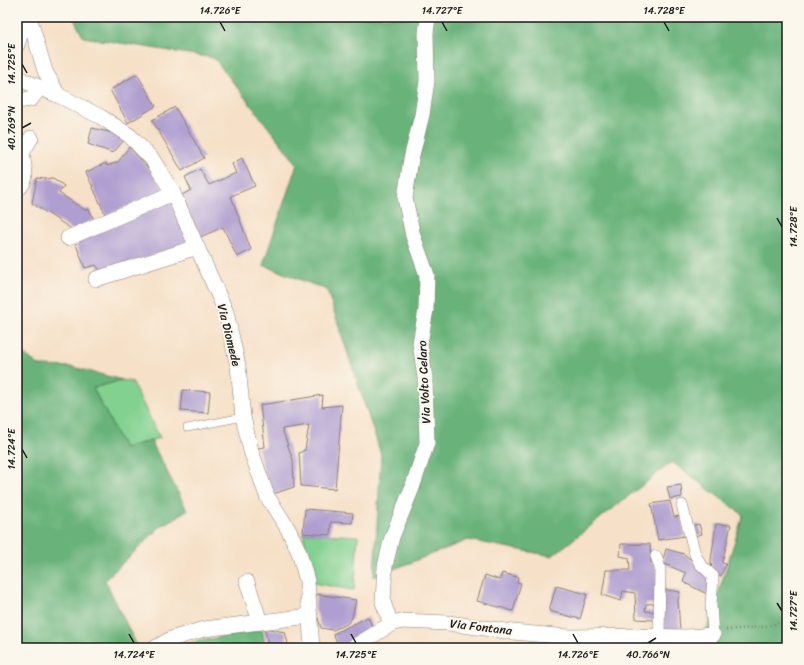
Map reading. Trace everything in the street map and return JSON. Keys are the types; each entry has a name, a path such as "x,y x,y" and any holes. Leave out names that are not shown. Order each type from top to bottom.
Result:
{"street":[{"path":"17,45 27,17"},
{"path":"27,17 44,71 58,95"},
{"name":"Via Volto Celaro","path":"391,624 383,602 385,566 392,537 412,488 427,442 426,378 420,343 426,310 427,275 413,236 404,198 411,159 422,115 427,81 426,33 428,17"},
{"name":"Via Diomede","path":"17,78 58,95 101,117 130,136 152,159 173,193 226,312 238,366 242,417 251,451 267,496 288,529 299,552 307,581 312,648"},
{"path":"17,101 31,100 40,88"},
{"path":"17,190 25,176 23,152 31,138"},
{"path":"68,238 173,193"},
{"path":"96,279 197,247"},
{"path":"682,505 695,554 700,564 712,576 711,605 713,635"},
{"path":"656,556 660,568 659,637"},
{"path":"247,582 260,622"},
{"path":"155,648 171,639 204,629 310,616"},
{"name":"Via Fontana","path":"352,648 391,624 401,621 440,622 514,632 570,637 659,637 713,635"}],"lane":[{"path":"187,428 242,417"}],"path":[{"path":"713,635 729,629 762,627 787,621"}],"green space":[{"path":"73,17 787,17 787,648 701,648 743,515 672,462 552,556 468,540 374,577 381,454 327,290 263,265 297,164 214,58 83,37"},
{"path":"17,349 40,366 73,367 122,380 93,388 124,448 151,441 187,510 160,527 105,580 138,648 17,648"},
{"path":"122,380 132,382 160,438 124,448 93,388"},
{"path":"303,533 358,536 354,590 313,583"},
{"path":"262,629 266,648 174,648 179,645"}],"building":[{"path":"137,74 156,106 128,123 110,90"},
{"path":"175,107 204,158 182,171 152,120"},
{"path":"92,128 113,133 125,139 113,153 88,144"},
{"path":"129,147 149,169 164,190 106,216 86,172 106,163 107,166 118,162"},
{"path":"242,158 255,186 231,196 251,250 237,257 223,227 198,238 180,196 191,190 185,177 200,169 209,185 236,173 232,164"},
{"path":"37,178 53,178 64,186 59,193 85,210 89,209 94,220 73,230 32,203"},
{"path":"170,201 191,242 102,273 96,265 85,268 75,242"},
{"path":"183,390 210,392 208,413 181,411"},
{"path":"323,395 322,407 342,405 335,489 301,486 299,453 305,450 309,425 282,429 293,460 294,487 273,494 264,472 258,448 265,447 260,405"},
{"path":"681,485 682,497 670,499 667,487"},
{"path":"670,501 674,517 681,516 685,536 658,540 651,504"},
{"path":"305,509 353,513 352,523 331,522 330,535 303,533"},
{"path":"699,524 702,534 695,536 692,526"},
{"path":"716,524 731,525 722,563 726,564 721,576 712,572 711,560"},
{"path":"621,544 650,544 651,563 656,563 659,603 646,604 645,611 655,612 654,620 636,619 635,593 623,591 621,601 602,595 606,570 630,570 629,558 620,556"},
{"path":"666,549 684,554 694,562 712,572 709,595 683,582 686,573 662,563"},
{"path":"502,573 518,577 517,582 521,583 513,611 477,601 485,575 500,580"},
{"path":"556,586 587,594 580,619 549,611"},
{"path":"662,589 680,592 678,600 680,632 664,631"},
{"path":"316,594 356,600 352,618 347,624 333,630 321,628 315,608"},
{"path":"368,617 373,628 344,648 340,648 333,634"},
{"path":"264,628 285,632 289,648 269,648"}]}
